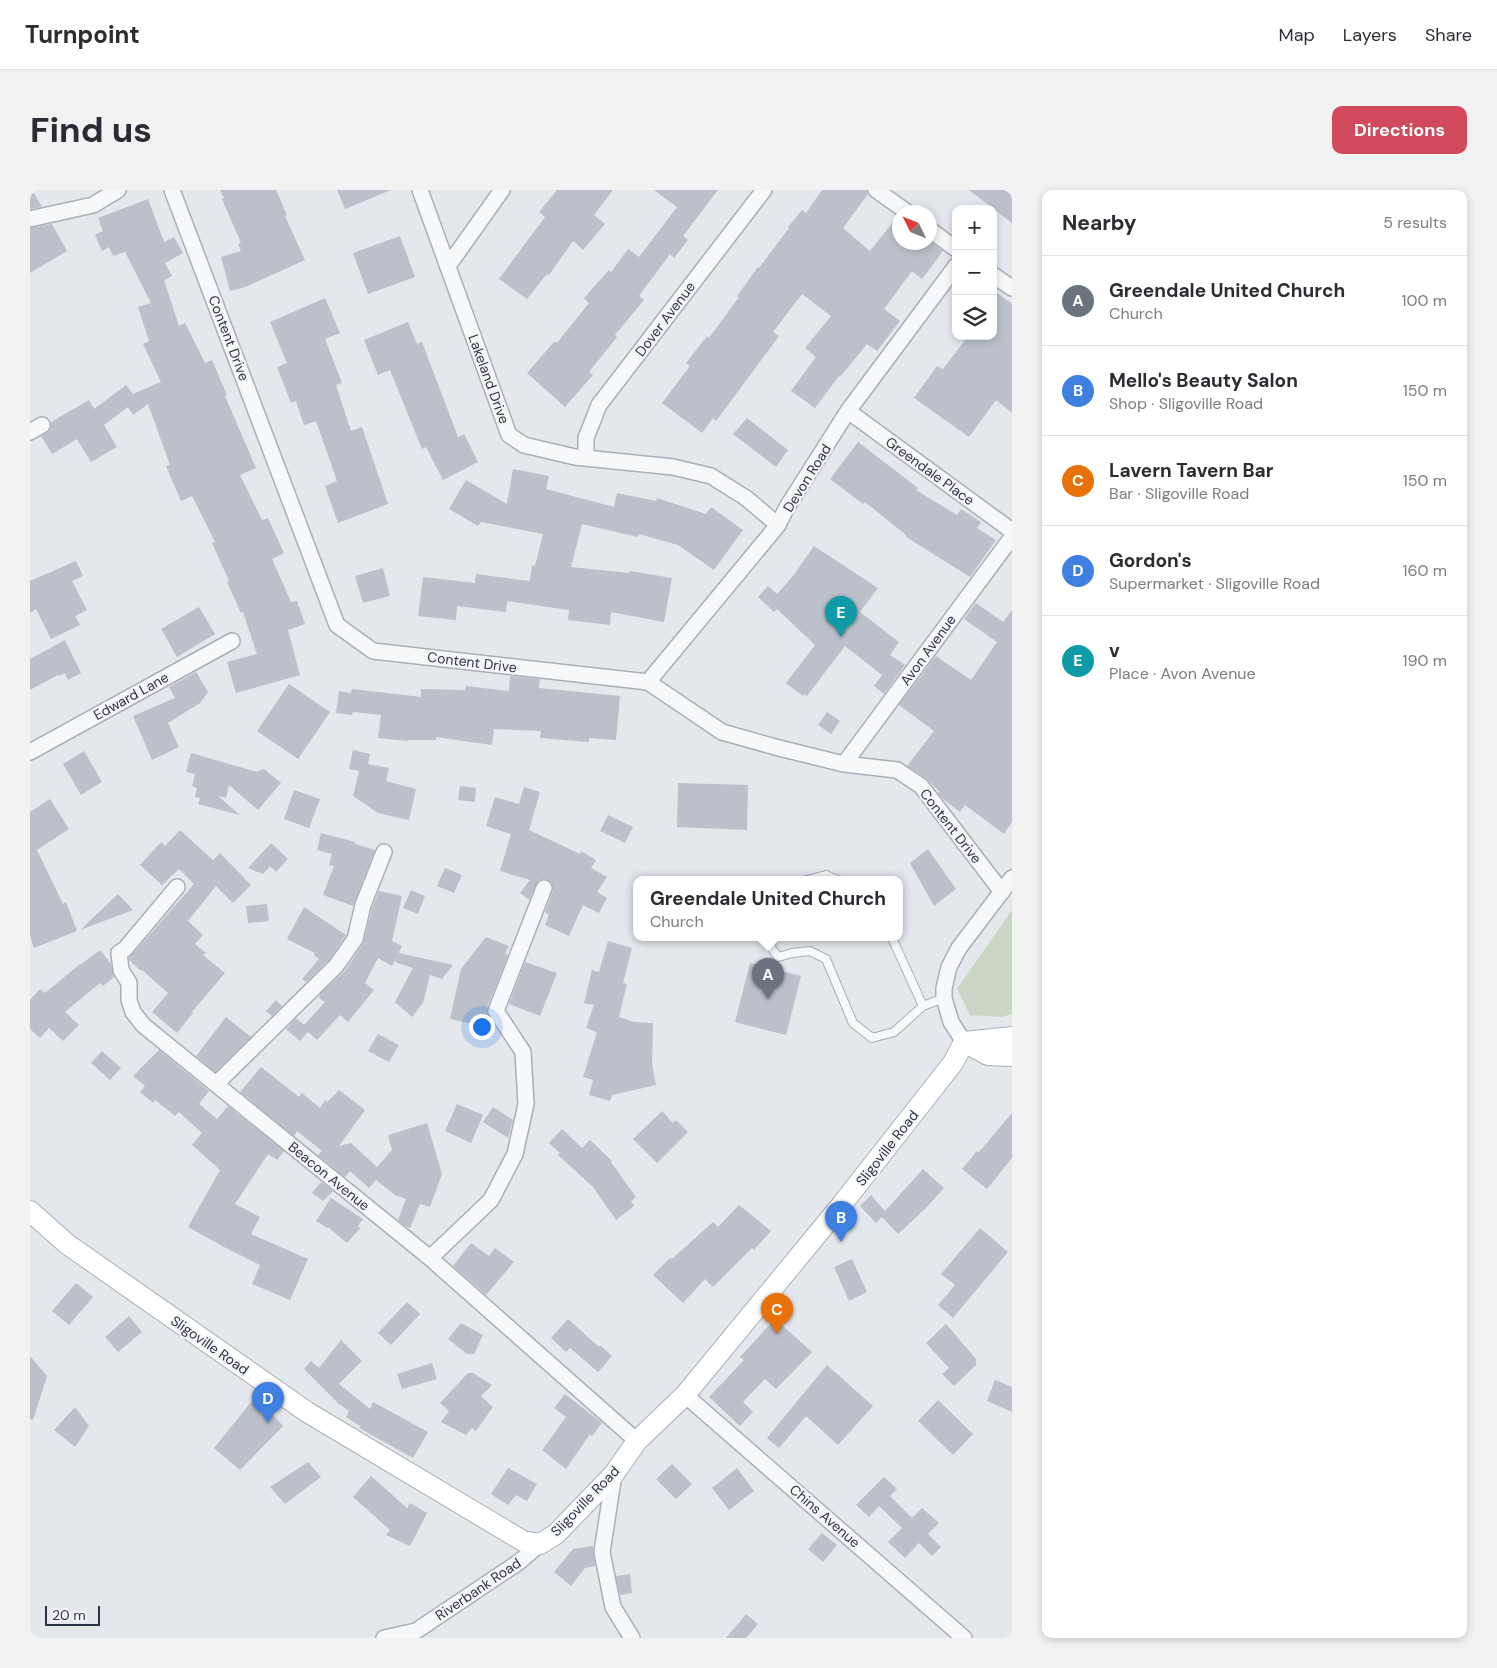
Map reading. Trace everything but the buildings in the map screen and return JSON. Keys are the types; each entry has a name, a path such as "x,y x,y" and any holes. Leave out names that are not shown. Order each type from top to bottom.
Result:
{"street":[{"path":"30,219 93,205 118,190"},
{"name":"Content Drive","path":"172,190 337,625 373,651 648,682 722,732 844,764 897,770 921,786 1002,892"},
{"name":"Lakeland Drive","path":"420,190 509,435 524,446 575,457 673,467 711,476 746,498 778,525"},
{"path":"448,266 502,190"},
{"name":"Dover Avenue","path":"586,457 586,438 599,405 764,190"},
{"path":"876,190 897,205"},
{"path":"937,234 952,246"},
{"name":"Devon Road","path":"648,682 778,525 787,507 848,411 952,271"},
{"path":"997,278 1012,288"},
{"name":"Greendale Place","path":"848,411 1012,531"},
{"name":"Avon Avenue","path":"844,764 1012,537"},
{"name":"Edward Lane","path":"30,752 232,640"},
{"path":"216,1084 340,959 355,939 363,905 384,852"},
{"path":"1012,878 959,948 949,967 944,988 944,998 951,1022 964,1042 988,1055 1012,1056"},
{"name":"Beacon Avenue","path":"177,887 119,953 121,970 129,983 129,1000 133,1012 143,1025 430,1258 637,1440"},
{"path":"430,1258 491,1200 515,1154 526,1104 523,1052 496,1011 544,888"},
{"path":"964,1042 1008,1035"},
{"name":"Sligoville Road","path":"30,1211 67,1244 307,1412 523,1540 540,1544 556,1534 614,1474 637,1440 685,1395 843,1203 953,1063 964,1042"},
{"name":"Chins Avenue","path":"685,1395 964,1638"},
{"path":"614,1474 602,1552 613,1607 632,1638"},
{"name":"Riverbank Road","path":"384,1638 416,1631 519,1562 540,1544"}],"lane":[{"path":"772,941 771,947 778,957 810,951 826,959 853,1023 872,1038 894,1032 923,1006 944,998"},
{"path":"893,941 923,1006"}],"green space":[{"path":"1012,910 1012,1014 1001,1017 970,1015 957,989"}],"place":[{"name":"v","path":"841,637"},
{"name":"Greendale United Church","path":"768,999"},
{"name":"Mello's Beauty Salon","path":"841,1242"},
{"name":"Lavern Tavern Bar","path":"777,1334"},
{"name":"Gordon's","path":"268,1423"}]}
